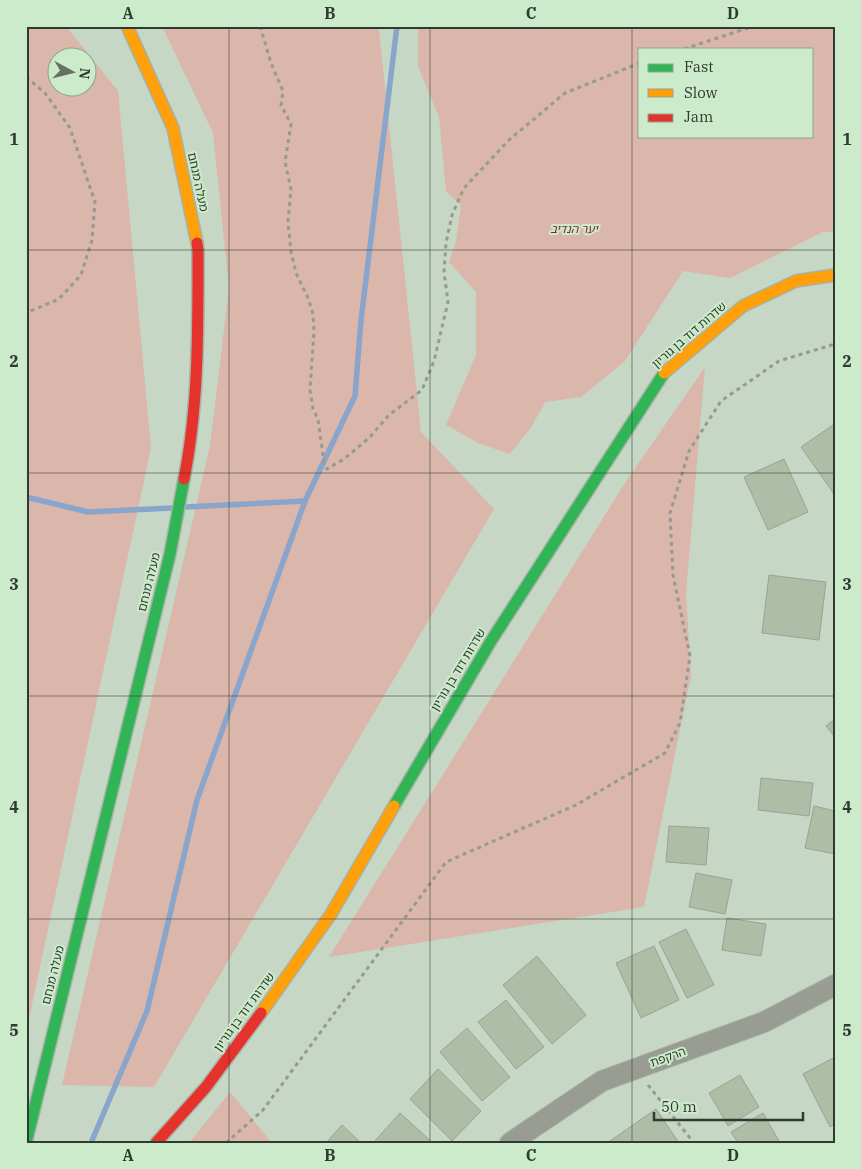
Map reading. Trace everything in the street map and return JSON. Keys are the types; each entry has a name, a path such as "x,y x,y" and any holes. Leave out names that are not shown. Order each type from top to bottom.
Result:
{"street":[{"name":"מעלה מנחם","path":"26,1143 170,554 190,449 198,350 198,250 173,128 127,26"},
{"name":"שדרות דוד בן גוריון","path":"156,1143 206,1087 331,914 491,641 662,374 743,306 796,281 835,275"},
{"name":"הרקפת","path":"510,1143 602,1080 764,1022 835,985"}],"path":[{"path":"260,26 271,63 283,91 282,105 291,124 285,162 291,189 288,222 291,252 296,273 308,298 313,314 314,331 310,390 313,408 318,419 324,463 327,469 344,459 369,438 389,415 422,390 434,362 448,302 444,272 446,243 452,215 464,188 508,140 565,93 638,64"},
{"path":"687,48 754,26"},
{"path":"26,77 45,93 70,128 95,202 92,240 81,275 59,299 26,313"},
{"path":"226,1143 263,1110 446,862 576,805 665,753 680,723 690,656 673,575 670,513 688,451 721,401 779,361 835,344"},
{"path":"636,1068 694,1143"}],"green space":[{"path":"26,26 66,26 84,48 48,48 48,98 98,98 98,66 118,91 151,448 26,1032"},
{"path":"162,26 377,26 379,29 421,432 494,509 154,1087 62,1085 210,446 229,288 213,133"},
{"name":"יער הנדיב","path":"418,26 835,26 835,232 823,232 730,278 683,271 625,361 581,397 545,402 532,426 510,454 478,443 446,425 476,355 476,292 449,262 456,241 461,205 446,191 439,117 418,66"},
{"path":"705,367 686,593 691,675 644,907 329,957 625,483"},
{"path":"230,1092 272,1143 189,1143"}],"building":[{"path":"833,425 835,427 834,494 801,447"},
{"path":"784,459 808,512 768,530 744,477"},
{"path":"769,575 826,582 819,640 762,633"},
{"path":"835,719 835,737 826,726"},
{"path":"761,778 813,783 809,816 758,810"},
{"path":"814,806 835,811 835,854 805,848"},
{"path":"669,826 709,828 706,865 666,862"},
{"path":"696,873 732,880 725,914 689,907"},
{"path":"727,918 766,924 761,956 722,950"},
{"path":"686,929 714,985 687,998 659,942"},
{"path":"654,946 679,1000 641,1018 616,963"},
{"path":"537,956 586,1015 552,1044 503,985"},
{"path":"506,1000 544,1047 516,1069 478,1022"},
{"path":"467,1028 510,1077 482,1101 440,1052"},
{"path":"835,1057 835,1124 830,1127 803,1074"},
{"path":"438,1069 481,1111 452,1141 410,1099"},
{"path":"740,1075 759,1107 728,1126 709,1093"},
{"path":"656,1109 679,1143 607,1143"},
{"path":"400,1113 433,1143 373,1143"},
{"path":"763,1113 780,1143 738,1143 731,1132"},
{"path":"342,1125 361,1143 326,1143"}],"waterway":[{"path":"91,1143 147,1011 197,800 305,501 355,396 361,320 397,26"},
{"path":"26,497 88,512 172,508"},
{"path":"186,507 305,501"}],"traffic: fast":[{"path":"394,806 491,641 664,373"},
{"path":"26,1143 170,554 184,479"}],"traffic: slow":[{"path":"127,26 173,128 197,243"},
{"path":"664,373 743,306 796,281 835,275"},
{"path":"261,1013 331,914 394,806"}],"traffic: jam":[{"path":"184,479 193,422 197,365 197,243"},
{"path":"156,1143 206,1087 261,1013"}]}
